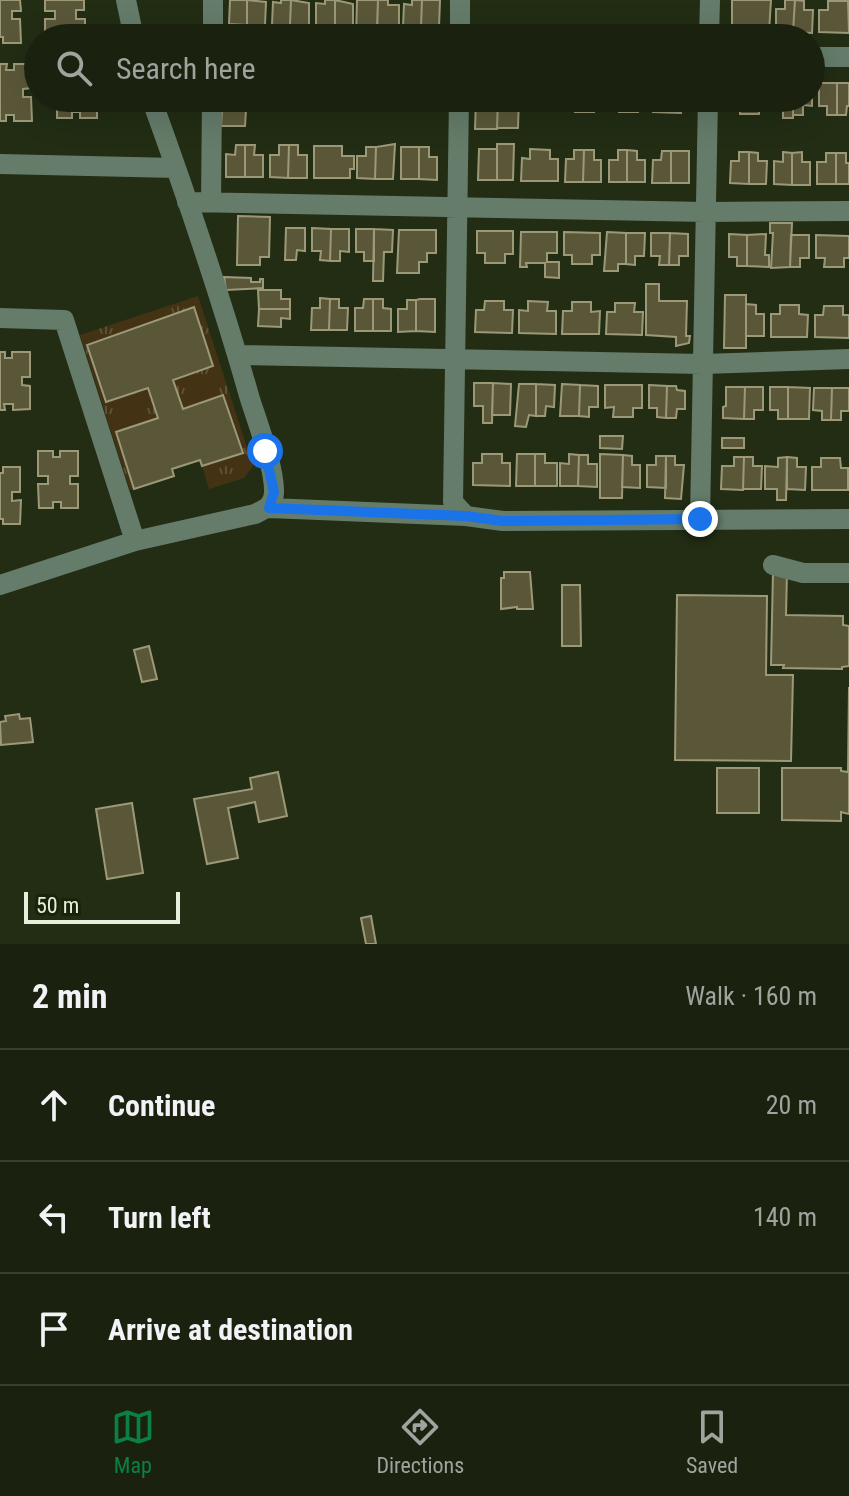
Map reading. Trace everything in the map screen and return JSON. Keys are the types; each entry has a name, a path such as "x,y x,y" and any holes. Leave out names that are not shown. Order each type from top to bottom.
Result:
{"street":[{"path":"126,0 131,24"},
{"path":"213,0 213,24"},
{"path":"460,0 460,24"},
{"path":"709,24 710,0"},
{"path":"825,57 849,57"},
{"path":"156,112 238,355 272,482 274,492 269,508"},
{"path":"211,202 212,112"},
{"path":"459,112 453,502 466,516"},
{"path":"700,519 708,112"},
{"path":"0,164 176,168"},
{"path":"187,202 706,212 849,211"},
{"path":"0,318 64,320 135,541"},
{"path":"238,355 703,364 849,359"},
{"path":"0,585 135,541 255,514 269,508 466,516 503,521 849,519"},
{"path":"773,565 803,573 849,573"}],"green space":[{"path":"198,296 253,466 244,478 209,489 202,466 242,453 223,396 183,409 173,380 213,366 194,308 87,345 106,402 148,388 158,418 116,432 134,489 130,490 80,335"}],"building":[{"path":"0,0 20,0 21,11 12,11 12,19 20,19 21,43 3,43 3,37 0,37"},
{"path":"45,0 84,0 84,10 76,10 76,19 85,19 85,24 45,24 45,19 55,19 55,11 45,11"},
{"path":"230,0 247,0 247,24 229,24"},
{"path":"247,0 266,2 265,24 247,24"},
{"path":"281,0 291,0 290,24 272,24 273,2 281,3"},
{"path":"291,0 309,3 309,24 290,24"},
{"path":"325,0 335,0 335,24 316,24 316,3 325,4"},
{"path":"335,0 353,4 353,24 335,24"},
{"path":"357,0 378,0 377,24 356,24"},
{"path":"378,0 388,0 388,5 399,5 399,24 377,24"},
{"path":"412,0 422,0 421,24 403,24 404,4 412,5"},
{"path":"422,0 440,0 439,24 421,24"},
{"path":"732,0 771,0 770,24 732,24"},
{"path":"785,0 795,0 794,24 776,24 776,9 785,9"},
{"path":"795,0 804,1 804,10 813,10 812,24 794,24"},
{"path":"828,1 848,1 849,33 825,32 825,24 819,24 819,10 828,10"},
{"path":"0,64 7,64 6,70 14,70 14,64 24,64 24,112 32,112 32,121 14,121 14,115 6,115 6,121 0,121"},
{"path":"825,83 837,83 837,115 827,115"},
{"path":"837,83 849,83 846,115 837,115"},
{"path":"57,112 72,112 72,118 57,118"},
{"path":"80,112 97,112 97,118 80,118"},
{"path":"222,112 246,112 245,126 221,126"},
{"path":"476,112 498,112 497,129 475,129"},
{"path":"498,112 519,112 518,128 497,128"},
{"path":"783,112 793,112 793,118 783,118"},
{"path":"395,144 393,179 375,179 376,147"},
{"path":"497,144 514,144 513,180 497,180"},
{"path":"236,145 245,145 245,177 226,177 226,154 235,155"},
{"path":"245,145 255,145 254,155 263,155 263,177 245,177"},
{"path":"279,145 289,145 288,178 270,177 270,155 279,155"},
{"path":"289,145 298,145 298,155 307,155 307,178 288,178"},
{"path":"314,146 342,146 342,156 354,156 350,178 314,178"},
{"path":"366,147 376,147 375,179 357,178 357,156 366,156"},
{"path":"401,147 419,147 419,179 401,179"},
{"path":"419,147 429,147 429,157 437,157 437,180 419,179"},
{"path":"479,149 497,149 497,180 478,180"},
{"path":"530,149 550,150 550,159 558,159 558,181 521,181 522,158 530,159"},
{"path":"574,150 584,150 583,182 565,182 566,159 574,159"},
{"path":"584,150 594,150 594,160 601,160 601,182 583,182"},
{"path":"618,150 627,150 627,182 609,182 609,160 618,160"},
{"path":"627,150 637,151 637,160 645,160 645,182 627,182"},
{"path":"662,151 671,151 671,183 652,183 653,160 661,160"},
{"path":"671,151 689,151 689,183 671,183"},
{"path":"739,152 749,152 749,184 730,183 731,161 739,161"},
{"path":"749,152 758,153 758,161 767,161 766,184 749,184"},
{"path":"783,152 792,153 792,185 774,184 774,161 783,162"},
{"path":"802,152 802,162 810,162 810,185 792,185 792,153"},
{"path":"826,153 836,153 836,184 817,184 817,162 826,162"},
{"path":"836,153 846,153 849,184 836,184"},
{"path":"238,216 270,217 269,257 260,257 260,265 237,265"},
{"path":"770,223 792,223 790,267 771,268 773,233 770,233"},
{"path":"286,228 305,228 305,251 297,250 296,260 285,260"},
{"path":"312,228 331,229 330,261 320,260 321,251 312,251"},
{"path":"331,229 349,229 349,252 340,251 340,261 330,261"},
{"path":"356,229 374,229 374,261 364,261 364,252 356,252"},
{"path":"374,229 393,230 392,252 384,252 383,281 373,281"},
{"path":"399,230 436,230 436,253 427,253 427,262 419,262 419,273 397,273"},
{"path":"477,231 513,231 513,254 505,254 505,263 485,263 485,253 477,253"},
{"path":"521,232 557,232 557,253 547,253 547,262 559,262 559,278 545,277 545,263 526,263 527,267 520,267"},
{"path":"564,232 600,233 600,255 592,255 592,264 572,264 572,255 564,255"},
{"path":"607,232 626,233 626,264 618,264 618,271 604,271"},
{"path":"626,233 645,233 644,256 635,256 635,265 626,264"},
{"path":"651,233 670,233 669,265 659,265 660,256 651,256"},
{"path":"670,233 688,234 688,256 679,256 679,265 669,265"},
{"path":"729,234 747,235 747,266 737,266 737,257 729,257"},
{"path":"766,234 765,255 769,255 769,267 747,266 747,235"},
{"path":"791,235 809,235 809,258 800,258 800,267 790,267"},
{"path":"816,235 849,236 849,258 844,258 844,267 824,267 825,258 816,258"},
{"path":"224,277 251,278 251,282 263,279 263,288 226,290"},
{"path":"646,284 659,284 659,301 687,301 686,336 690,336 689,343 676,346 676,337 646,335"},
{"path":"258,290 281,290 281,299 290,299 290,309 259,309"},
{"path":"725,295 746,295 746,348 724,348"},
{"path":"320,298 330,299 329,330 311,330 312,308 320,308"},
{"path":"330,299 339,299 339,308 348,308 347,330 329,330"},
{"path":"364,299 373,299 373,331 355,331 355,308 363,308"},
{"path":"373,299 383,299 383,308 391,309 391,331 373,331"},
{"path":"435,299 435,332 416,331 416,300"},
{"path":"407,300 416,300 416,331 398,332 398,309 407,309"},
{"path":"485,301 504,301 504,310 513,310 512,333 475,332 476,310 484,310"},
{"path":"528,301 548,302 547,311 556,311 556,334 519,333 519,310 528,311"},
{"path":"572,302 591,302 591,312 600,311 599,334 562,334 563,311 572,311"},
{"path":"615,303 635,303 634,312 643,312 642,335 606,334 607,312 615,312"},
{"path":"746,304 756,305 756,314 764,314 764,336 746,336"},
{"path":"780,305 799,305 799,314 808,315 807,337 771,337 771,314 780,314"},
{"path":"824,306 843,306 843,315 849,315 849,338 815,337 815,315 823,315"},
{"path":"194,307 213,366 173,380 183,409 223,395 243,453 202,466 200,460 172,469 174,476 134,489 116,432 158,418 148,388 106,402 87,345"},
{"path":"259,309 290,309 290,319 281,318 281,327 258,326"},
{"path":"0,352 5,352 5,358 12,358 12,352 30,352 30,377 22,377 22,385 30,386 30,409 13,410 13,404 4,404 5,410 0,410"},
{"path":"474,383 493,383 492,423 483,423 483,406 474,406"},
{"path":"493,383 511,384 510,415 492,415"},
{"path":"519,384 536,384 536,416 529,415 526,427 515,426"},
{"path":"536,384 555,385 554,407 546,406 545,416 536,416"},
{"path":"562,384 580,385 579,416 560,416"},
{"path":"580,385 598,386 598,407 589,407 589,417 579,416"},
{"path":"605,385 642,385 642,408 633,408 633,417 613,417 614,407 605,408"},
{"path":"649,385 667,386 666,418 657,417 657,408 649,408"},
{"path":"667,386 676,386 677,390 685,391 685,409 677,409 676,418 666,418"},
{"path":"726,387 745,387 744,419 723,418"},
{"path":"745,387 763,387 763,410 754,410 754,419 744,419"},
{"path":"770,387 788,387 788,419 778,419 778,410 770,410"},
{"path":"788,387 810,388 809,419 788,419"},
{"path":"814,388 832,388 831,420 822,420 822,411 813,410"},
{"path":"832,388 849,388 849,411 841,411 841,420 831,420"},
{"path":"600,436 623,436 622,449 600,448"},
{"path":"722,438 744,438 744,448 722,448"},
{"path":"38,451 53,451 53,457 60,457 60,451 78,451 78,476 70,476 70,484 78,484 78,508 61,508 61,502 53,502 53,508 39,508 38,484 48,484 48,476 38,476"},
{"path":"482,454 502,454 502,463 510,463 510,486 473,485 473,463 482,463"},
{"path":"517,454 535,454 535,486 516,486"},
{"path":"535,454 545,454 545,463 557,463 557,486 535,486"},
{"path":"569,454 579,455 578,486 560,486 560,463 569,464"},
{"path":"600,454 623,455 622,498 600,498"},
{"path":"579,455 588,455 588,464 597,464 597,487 578,486"},
{"path":"623,455 632,456 632,465 640,465 640,488 622,487"},
{"path":"656,456 666,456 666,488 647,487 647,465 656,465"},
{"path":"666,456 675,456 675,465 684,465 681,499 665,498"},
{"path":"734,457 744,457 743,490 721,489 722,466 734,466"},
{"path":"744,457 753,457 753,466 762,466 761,489 743,489"},
{"path":"787,457 797,458 797,467 806,467 805,490 787,489"},
{"path":"787,457 786,500 777,500 777,489 765,489 765,466 778,467 778,458"},
{"path":"821,458 840,458 841,468 848,468 848,490 812,490 812,467 821,467"},
{"path":"3,467 20,467 20,492 12,492 12,501 21,500 20,524 3,524 3,519 0,519 0,473 3,473"},
{"path":"504,572 530,572 533,609 501,609 501,578 504,578"},
{"path":"773,572 787,572 786,615 843,616 843,625 849,626 849,666 842,669 771,665"},
{"path":"562,585 580,585 581,646 562,646"},
{"path":"677,595 767,596 766,675 793,675 791,761 675,760"},
{"path":"149,646 157,679 142,682 134,650"},
{"path":"849,687 849,814 841,812 841,821 782,820 782,768 841,768 841,771 848,772"},
{"path":"19,714 20,719 30,718 33,742 1,745 0,722 6,721 5,716"},
{"path":"717,768 759,768 759,813 717,813"},
{"path":"278,772 287,816 259,822 255,802 228,808 238,858 207,864 194,799 252,789 250,778"},
{"path":"132,803 143,873 107,879 96,809"},
{"path":"371,916 376,944 366,944 361,918"}],"route":[{"path":"265,451 274,492 269,508 466,516 503,521 700,519"}]}
